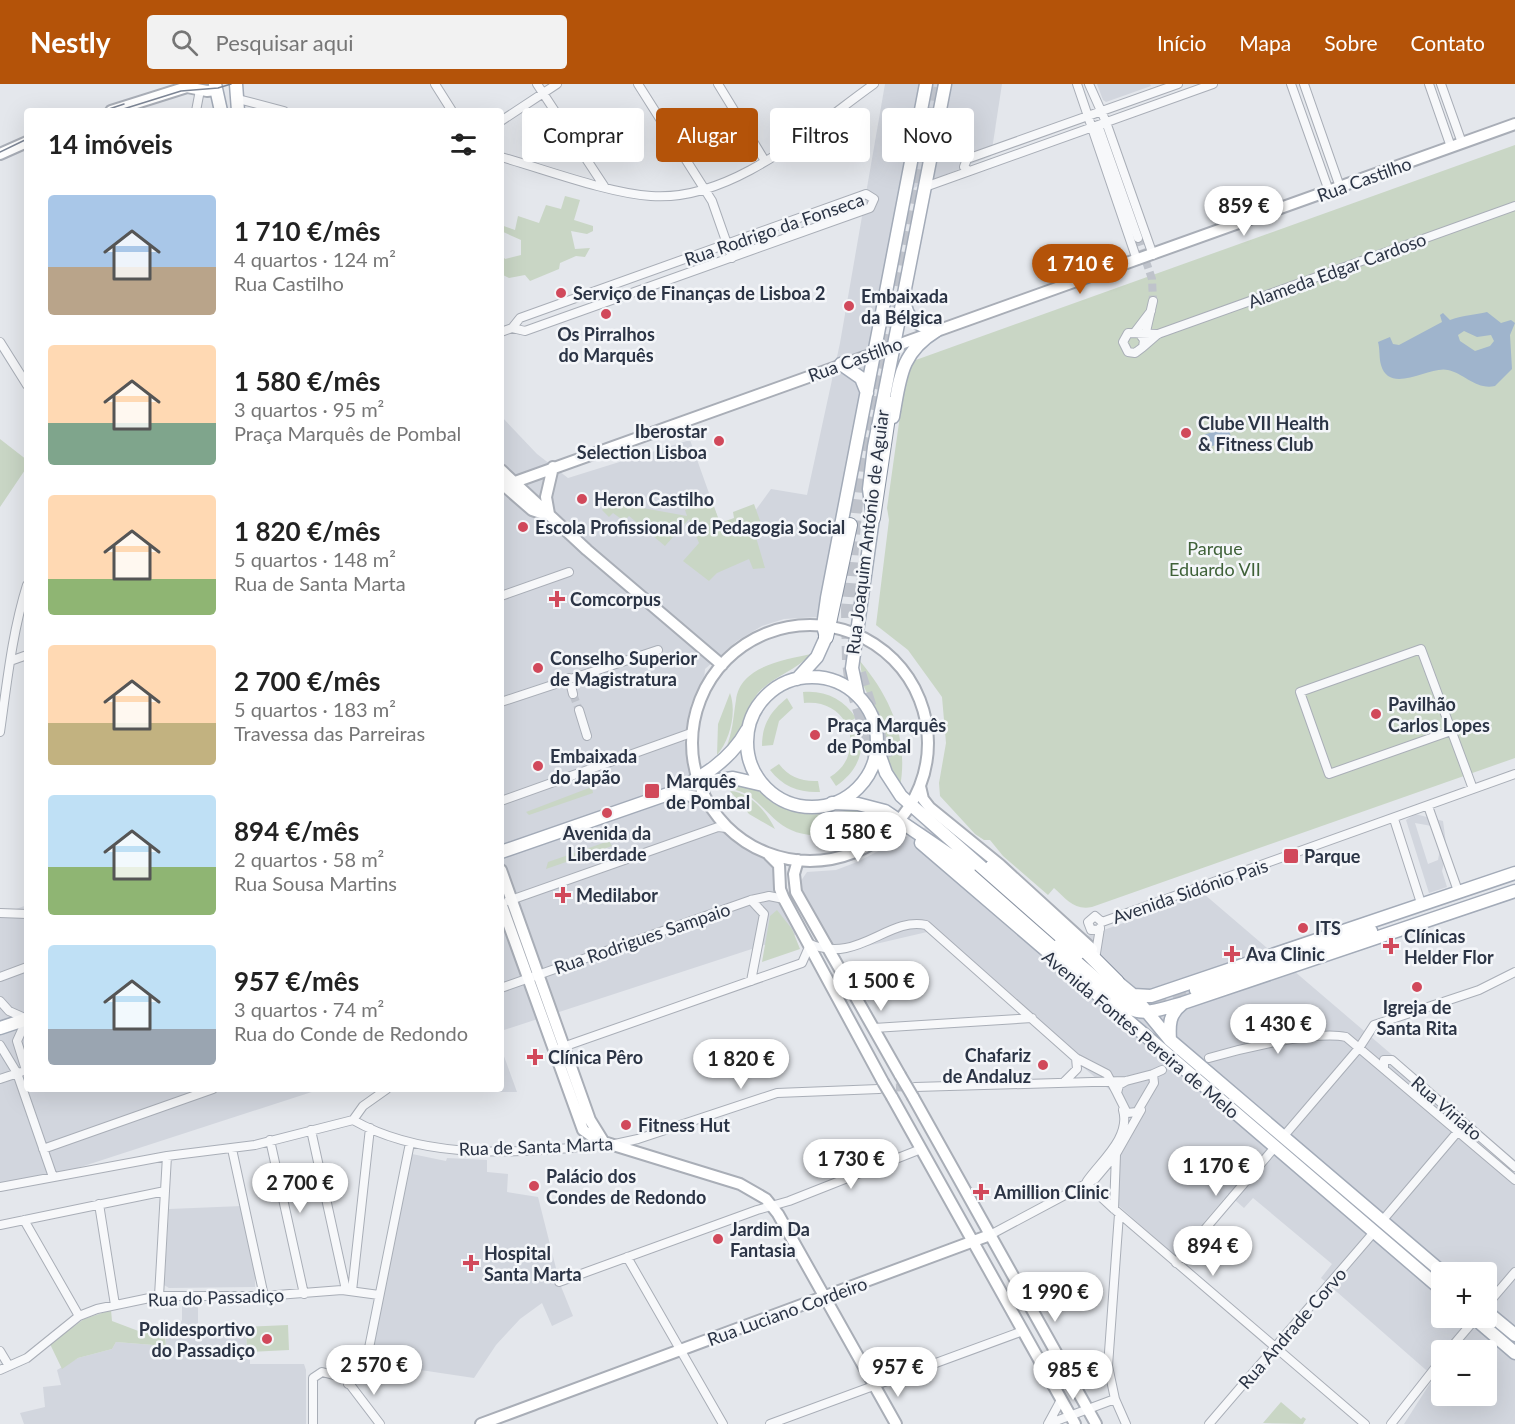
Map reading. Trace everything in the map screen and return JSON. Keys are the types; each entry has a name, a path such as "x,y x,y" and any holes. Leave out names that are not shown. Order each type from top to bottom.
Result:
{"highway":[{"path":"873,518 890,404"},
{"path":"826,630 849,525"},
{"name":"Avenida Fontes Pereira de Melo","path":"992,867 1117,982"},
{"path":"968,874 1060,955 1075,976"}],"main road":[{"path":"221,108 215,87 228,84"},
{"path":"236,84 238,106"},
{"name":"Rua Joaquim António de Aguiar","path":"858,696 852,675 873,518 869,483 879,417 906,293 945,84"},
{"name":"Rua Joaquim António de Aguiar","path":"797,679 817,657 826,630 924,88"},
{"path":"906,293 905,308 909,316 919,325 936,331"},
{"path":"873,518 882,484 902,371 909,354 923,339 936,331"},
{"path":"842,364 861,378 868,396"},
{"path":"891,367 898,389"},
{"path":"504,851 671,793 697,779 728,757 766,696 777,687 797,679 813,677 830,680 845,686 858,696 872,719 876,745 874,759 865,778 850,794 832,803 812,807 791,803 779,798 763,785 749,757 749,726"},
{"name":"Avenida Fontes Pereira de Melo","path":"876,745 889,779 910,805 1075,950 1133,994 1170,1040 1431,1263"},
{"path":"697,779 706,782 733,778 763,785"},
{"path":"832,803 873,807 962,861 1137,1012 1183,1003 1514,891 1515,882 1512,874 1151,996 1133,994"},
{"name":"Avenida Fontes Pereira de Melo","path":"899,821 963,881 1431,1281"},
{"path":"1196,990 1362,934 1411,926"},
{"path":"1170,1040 1172,1014 1183,1003"},
{"path":"0,1028 24,1020"},
{"path":"1497,1320 1515,1335"},
{"path":"1486,1328 1515,1353"}],"street":[{"path":"435,84 450,108"},
{"path":"537,84 604,186"},
{"path":"504,119 557,84"},
{"path":"638,84 705,190 732,258"},
{"path":"718,84 765,161"},
{"path":"504,158 604,186 650,196 665,197 705,190 765,161 873,84"},
{"path":"1077,84 1088,116 1098,125 1153,255"},
{"path":"1089,84 1099,112 1098,125 1137,260"},
{"path":"969,171 964,167 967,159 1178,84"},
{"path":"926,187 1213,84"},
{"path":"1291,84 1329,191"},
{"path":"1304,84 1340,187"},
{"path":"1429,84 1457,145"},
{"path":"1441,84 1457,145"},
{"path":"195,86 196,108"},
{"path":"121,108 195,86 215,87"},
{"path":"238,106 256,108"},
{"name":"Rua Castilho","path":"505,484 1153,255 1515,124"},
{"path":"1098,125 1138,238"},
{"path":"1024,139 1028,150"},
{"path":"0,154 24,143"},
{"name":"Rua Rodrigo da Fonseca","path":"504,332 512,328 520,318 866,194 874,199 870,208 732,258 525,331 512,328"},
{"name":"Alameda Edgar Cardoso","path":"1142,337 1158,334 1515,207"},
{"path":"1142,337 1153,301"},
{"name":"Alameda Edgar Cardoso","path":"1142,337 1158,334"},
{"path":"0,342 24,380"},
{"path":"550,516 546,497 553,467"},
{"path":"505,484 550,516 722,665"},
{"path":"504,595 569,572"},
{"path":"0,732 13,660 15,627 24,596"},
{"path":"727,828 707,801 697,779 692,733 694,714 705,687 722,665 743,648 771,633 797,627 856,635 887,652 908,674 918,692 926,715 929,744 920,786 910,805 899,821 882,836 852,851 819,859 798,860 764,852"},
{"path":"1452,731 1329,774 1300,692 1421,649 1452,731 1473,789"},
{"path":"504,701 658,650"},
{"path":"13,660 24,656"},
{"path":"569,678 573,694"},
{"path":"579,710 587,736"},
{"path":"504,800 692,733"},
{"name":"Avenida Sidónio Pais","path":"1096,953 1101,926 1515,774"},
{"path":"920,786 923,799 930,808 1000,865 1077,933 1096,953 1107,971"},
{"path":"671,793 698,796 707,801"},
{"path":"1428,806 1458,891"},
{"path":"1394,819 1421,903"},
{"path":"896,1424 772,1205 754,1190 740,1184 607,1143 585,1122 504,902 718,826 727,828 764,852 779,865 780,889 784,899 881,1085 892,1097 1072,1420"},
{"path":"798,860 794,874 795,888 900,1075 914,1092 990,1235 1096,1424"},
{"name":"Rua Rodrigues Sampaio","path":"504,987 751,900 769,896 784,899"},
{"path":"751,900 764,914 751,981"},
{"path":"0,913 24,914"},
{"path":"808,945 830,950 843,949 921,923 931,928 1076,1058 1104,1072 1117,1093 1125,1118 1126,1130 1116,1154 1095,1179 1086,1183"},
{"path":"558,1049 802,963 808,945"},
{"path":"0,977 24,968"},
{"path":"1283,1137 1359,1048 1374,1025 1479,990 1515,972"},
{"path":"0,1001 9,1011 24,1018"},
{"path":"874,1028 1032,1018"},
{"path":"24,1026 17,1041 24,1064"},
{"name":"Rua Viriato","path":"1209,1058 1263,1044 1333,1036 1346,1037 1515,1180"},
{"path":"0,1045 17,1073 53,1177"},
{"path":"1064,1081 1077,1069 1076,1058"},
{"name":"Rua Viriato","path":"1384,1068 1384,1060 1392,1060 1515,1167"},
{"path":"914,1092 1008,1083 1126,1081 1162,1070"},
{"path":"0,1079 24,1071"},
{"path":"1086,1183 1142,1108 1154,1083 1153,1074"},
{"path":"1117,1093 1119,1085 1126,1081"},
{"name":"Rua de Santa Marta","path":"353,1119 410,1143 434,1148 492,1150 607,1143 638,1139 777,1093 881,1085"},
{"path":"43,1149 204,1092"},
{"path":"0,1187 167,1156 232,1149 311,1130 353,1119 363,1106 383,1092"},
{"path":"1122,1108 1132,1114 1142,1108"},
{"path":"1382,1221 1465,1124"},
{"path":"349,1291 370,1128"},
{"path":"311,1130 349,1291"},
{"path":"270,1140 304,1294"},
{"path":"348,1384 368,1353 410,1143"},
{"path":"1176,1263 1275,1148"},
{"path":"232,1149 264,1296"},
{"path":"559,1282 921,1149"},
{"path":"1116,1154 1116,1211 1108,1366 1115,1399 1126,1424"},
{"path":"159,1296 167,1156"},
{"path":"1086,1183 1134,1227 1365,1424"},
{"name":"Rua Luciano Cordeiro","path":"481,1424 501,1421 681,1351 974,1243 1086,1183"},
{"path":"0,1225 165,1191"},
{"path":"99,1204 115,1305"},
{"path":"24,1220 79,1316"},
{"name":"Rua Andrade Corvo","path":"1209,1424 1374,1232"},
{"path":"627,1257 723,1424"},
{"path":"1497,1293 1515,1272"},
{"name":"Rua do Passadiço","path":"0,1370 27,1358 79,1316 115,1305 159,1296 264,1296 349,1291 379,1295"},
{"path":"1457,1340 1467,1328"},
{"path":"770,1424 1023,1330"},
{"path":"0,1352 9,1366"},
{"path":"313,1424 314,1376 320,1372 335,1374 348,1384 380,1424"},
{"path":"1391,1424 1431,1373"},
{"path":"1048,1424 1072,1420 1087,1409 1115,1399"},
{"path":"1048,1424 1061,1400"}],"shaded area":[{"path":"885,84 1002,84 991,156 899,194 818,617 784,619 762,626 737,641 705,669 704,680 691,704 684,738 689,768 718,828 733,840 776,863 801,933 504,1030 504,419 537,454 568,478 690,440 720,524 755,511 771,489 807,495 840,343"},
{"path":"1097,84 1150,84 1151,86 1106,102"},
{"path":"1415,814 1443,821 1447,850 1442,871 1447,887 1429,893 1406,820","holes":["1415,823 1437,827 1440,849 1438,860 1428,864"]},
{"path":"947,816 1087,936 1204,894 1515,1160 1515,1424 1404,1424 1431,1382 1431,1406 1497,1406 1497,1340 1431,1340 1431,1374 1321,1278 1332,1264 1253,1198 1244,1208 1228,1194 1175,1256 1118,1205 1119,1158 1142,1118 927,932 837,953 796,888 807,872 836,870 857,862"},
{"path":"24,906 24,1092 312,1092 53,1176 0,1186 0,915"},
{"path":"504,1056 517,1092 504,1092"},
{"name":"Hospital Santa Marta","path":"412,1154 446,1161 447,1158 487,1160 487,1172 508,1174 507,1192 538,1197 560,1284 573,1316 552,1326 542,1303 520,1319 496,1345 474,1378 407,1368 369,1357"},
{"path":"242,1206 255,1275 255,1287 169,1288 164,1285 169,1209"},
{"path":"182,1298 198,1299 198,1329 246,1327 250,1364 304,1364 306,1424 24,1424 20,1413 45,1407 43,1387 61,1385 57,1370 78,1358 112,1349 116,1342 166,1346 166,1334 177,1330 182,1320"}],"green space":[{"name":"Parque Eduardo VII","path":"1515,145 1515,758 1092,907 1076,906 1054,888 1048,895 1003,856 990,840 984,840 975,834 940,796 939,783 946,743 942,697 908,650 876,625 889,520 887,508 905,380 913,361"},
{"path":"565,196 580,200 574,220 593,226 593,231 587,234 571,231 575,249 590,248 585,257 576,256 560,263 559,269 530,281 525,275 509,278 504,276 504,258 521,255 521,240 504,232 504,226 515,230 518,216 539,223 546,205 561,209"},
{"path":"0,439 24,458 24,471 0,507"},
{"path":"604,501 687,516 685,510 712,501 720,523 734,518 733,512 754,504 763,529 755,534 765,568 753,569 749,559 717,573 709,581 683,561 699,543 689,519 665,546 629,516 624,521 613,513 609,517 602,510 606,505"},
{"path":"811,654 758,693 749,707 736,738 725,750 739,689 746,679 765,666"},
{"path":"860,661 880,689 895,719 902,752 900,787 887,757 881,721 863,685"},
{"path":"803,692 826,694 833,697 846,706 856,718 846,723 838,713 828,707 817,703 804,703"},
{"path":"730,693 733,709 731,726 726,742 717,755 718,724"},
{"path":"787,698 793,708 779,721 773,745 762,746 768,719"},
{"path":"861,733 861,749 857,763 836,786 830,777 847,759 850,735"},
{"path":"779,764 796,778 818,781 820,792 799,790 780,781 770,770"},
{"path":"733,782 755,789 782,806 800,813 863,811 873,813 863,821 839,832 827,835 801,834 778,822 744,793 729,789 726,783"},
{"path":"592,788 593,793 529,815 526,812"},
{"path":"730,791 744,795 757,804 775,829 749,814"},
{"path":"609,841 612,846 546,869 548,862"},
{"path":"777,910 792,929 800,949 762,962 770,916"},
{"path":"111,1310 112,1321 141,1332 165,1335 166,1346 116,1342 112,1349 78,1358 62,1369 50,1344 84,1319"},
{"name":"Polidesportivo do Passadiço","path":"288,1325 289,1350 247,1352 246,1327"},
{"path":"1281,1402 1301,1419 1303,1417 1306,1419 1303,1424 1263,1423"}],"water":[{"path":"1487,312 1501,323 1511,320 1515,323 1510,335 1512,369 1495,386 1476,384 1448,370 1431,371 1401,379 1393,378 1386,374 1381,365 1378,342 1390,337 1393,344 1399,345 1442,322 1440,315 1443,313 1450,320","holes":["1464,331 1477,337 1491,335 1494,341 1490,346 1475,351 1460,341 1458,335"]},
{"path":"1228,427 1232,440 1206,448 1203,435"}],"tunnel":[{"path":"876,761 852,686 849,662 848,610 852,546 859,471 932,84"},
{"path":"1138,238 1152,279 1153,301"},
{"path":"859,673 886,758"},
{"path":"573,694 579,710"},
{"path":"948,830 992,867"},
{"path":"1132,1002 1150,1004 1196,990"},
{"path":"884,1088 911,1087"}],"tram line":[{"path":"127,108 181,91 218,88 231,84"},
{"path":"112,108 124,104"},
{"path":"0,152 24,140"}],"place":[{"name":"Serviço de Finanças de Lisboa 2","path":"561,293"},
{"name":"Embaixada da Bélgica","path":"849,306"},
{"name":"Os Pirralhos do Marquês","path":"606,314"},
{"name":"Clube VII Health & Fitness Club","path":"1186,433"},
{"name":"Iberostar Selection Lisboa","path":"719,441"},
{"name":"Heron Castilho","path":"582,499"},
{"name":"Escola Profissional de Pedagogia Social","path":"523,527"},
{"name":"Comcorpus","path":"557,599"},
{"name":"Conselho Superior de Magistratura","path":"538,668"},
{"name":"Pavilhão Carlos Lopes","path":"1376,714"},
{"name":"Praça Marquês de Pombal","path":"815,735"},
{"name":"Embaixada do Japão","path":"538,766"},
{"name":"Marquês de Pombal","path":"652,791"},
{"name":"Avenida da Liberdade","path":"607,813"},
{"name":"Parque","path":"1291,856"},
{"name":"Medilabor","path":"563,895"},
{"name":"ITS","path":"1303,928"},
{"name":"Clínicas Helder Flor","path":"1391,946"},
{"name":"Ava Clinic","path":"1232,954"},
{"name":"Igreja de Santa Rita","path":"1417,987"},
{"name":"Clínica Pêro","path":"535,1057"},
{"name":"Chafariz de Andaluz","path":"1043,1065"},
{"name":"Fitness Hut","path":"626,1125"},
{"name":"Palácio dos Condes de Redondo","path":"534,1186"},
{"name":"Amillion Clinic","path":"981,1192"},
{"name":"Jardim Da Fantasia","path":"718,1239"},
{"name":"Hospital Santa Marta","path":"471,1263"},
{"name":"Polidesportivo do Passadiço","path":"267,1339"}]}
